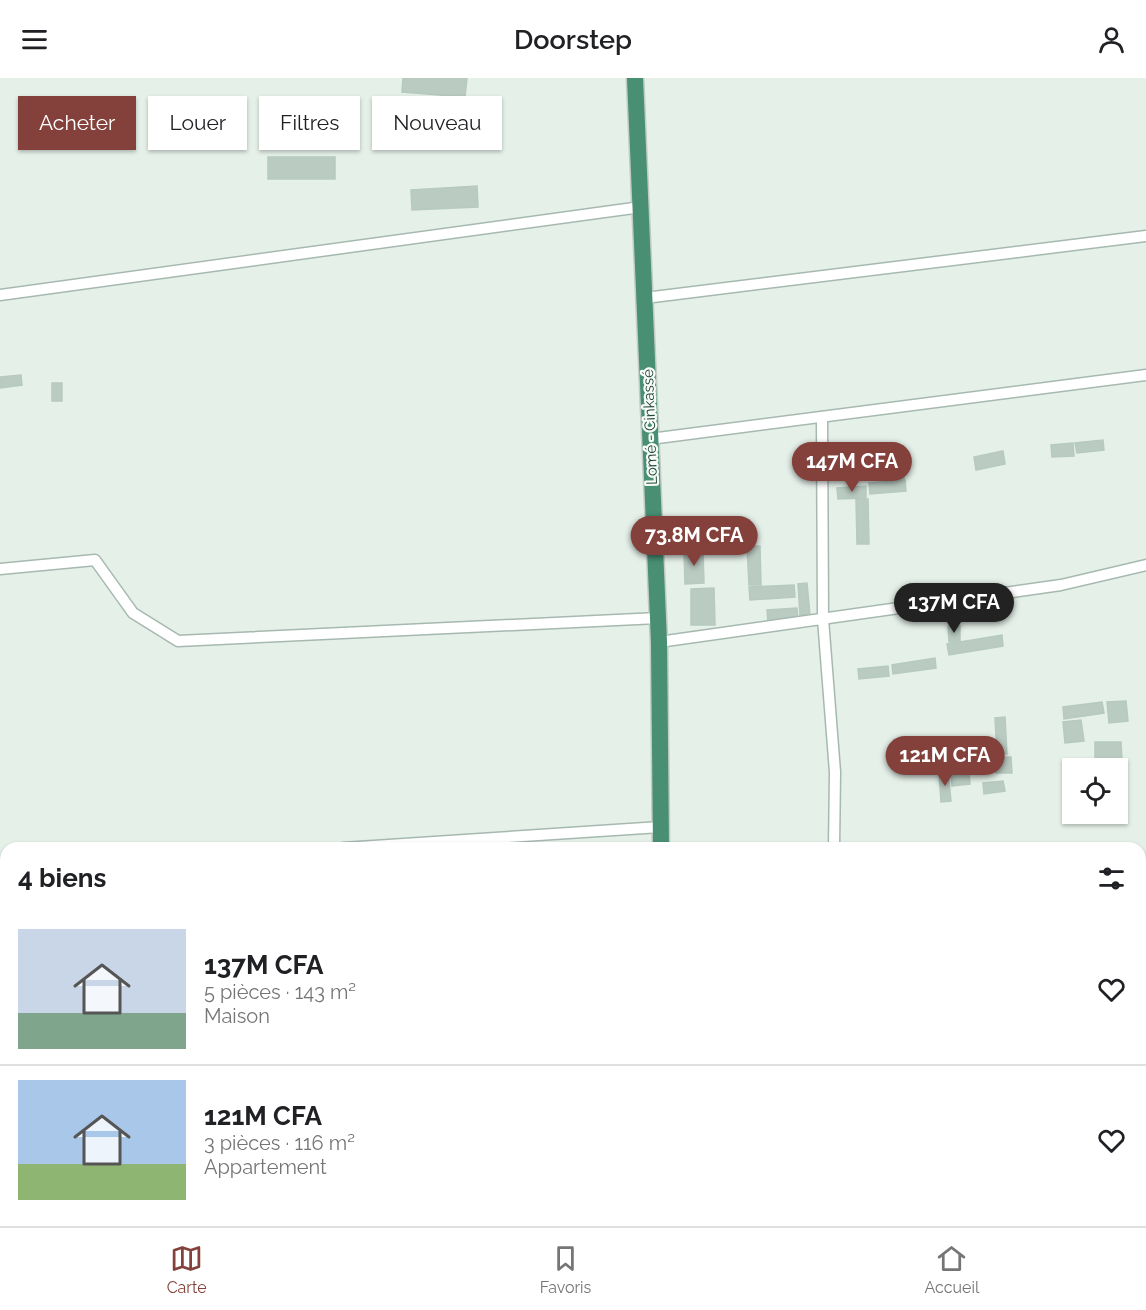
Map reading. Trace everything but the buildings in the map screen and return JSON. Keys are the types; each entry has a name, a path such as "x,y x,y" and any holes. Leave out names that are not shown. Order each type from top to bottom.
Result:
{"highway":[{"name":"Lomé - Cinkassé","path":"635,78 659,642 661,842"}],"street":[{"path":"0,295 640,207"},
{"path":"645,298 1146,236"},
{"path":"650,439 1146,375"},
{"path":"822,417 823,619 835,772 834,842"},
{"path":"0,569 95,560 133,613 178,641 658,618"},
{"path":"659,642 1061,585 1146,565"},
{"path":"429,842 660,826"}]}
